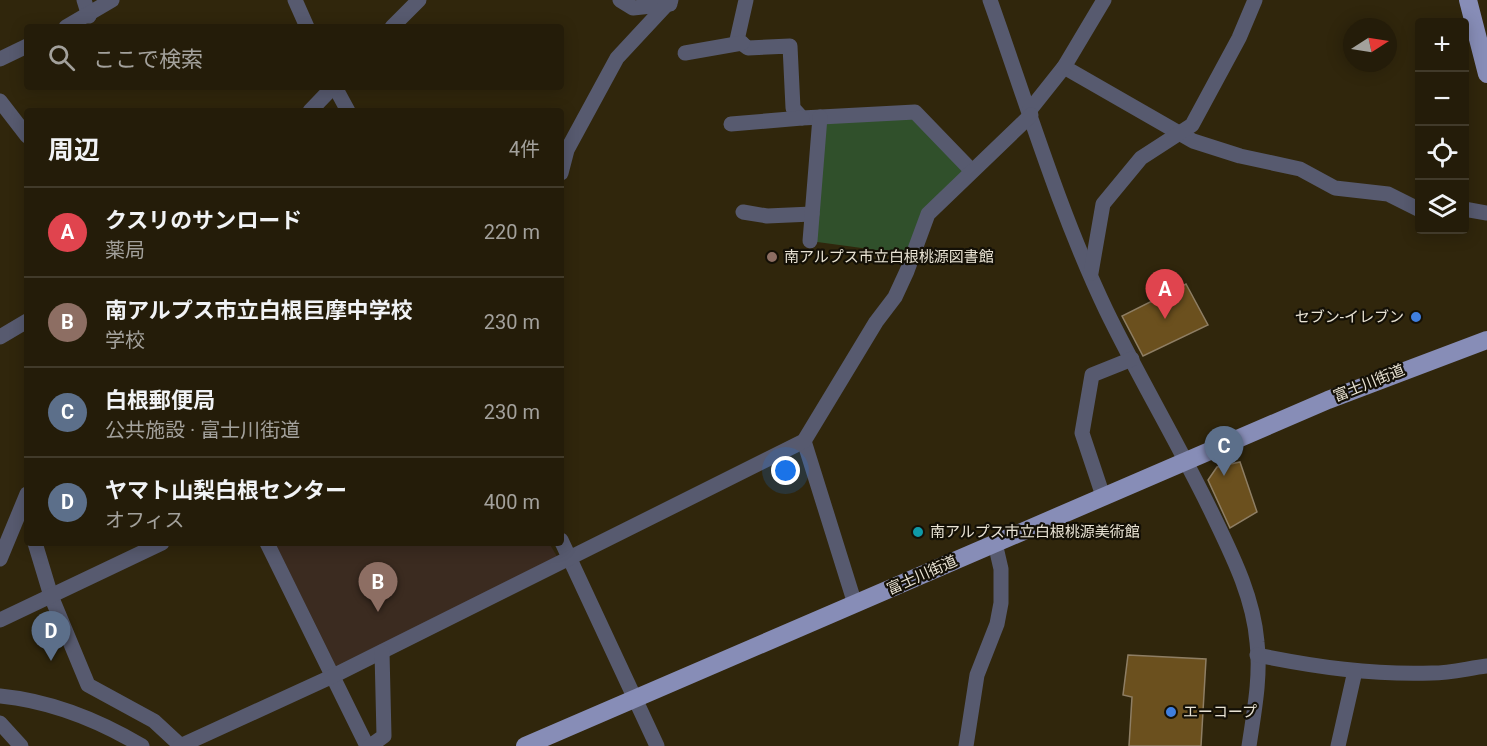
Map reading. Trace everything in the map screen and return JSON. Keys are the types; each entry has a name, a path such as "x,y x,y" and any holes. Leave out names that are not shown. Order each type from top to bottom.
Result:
{"main road":[{"path":"1468,0 1487,74"},
{"name":"富士川街道","path":"525,746 1328,400 1487,340"}],"street":[{"path":"84,0 89,16"},
{"path":"72,24 89,16 112,0"},
{"path":"295,0 306,24"},
{"path":"395,24 419,0"},
{"path":"620,0 633,8 670,2"},
{"path":"746,0 737,40 748,48 790,46 793,108 802,118"},
{"path":"990,0 1058,192 1106,309 1186,460 1238,566 1252,610 1257,655 1249,746"},
{"path":"36,546 51,596 88,685 154,721 181,746 333,676 804,441 876,322 895,297 908,271 928,214 1030,113 1064,67 1104,0"},
{"path":"1091,273 1104,204 1141,158 1192,125 1215,87 1239,38 1254,0"},
{"path":"564,162 567,150 616,58 670,2"},
{"path":"685,53 742,43"},
{"path":"0,59 24,47"},
{"path":"1064,67 1181,134 1240,156 1299,169 1335,188 1388,194 1415,208"},
{"path":"313,108 331,90"},
{"path":"336,90 346,108"},
{"path":"0,101 24,132"},
{"path":"731,124 915,112 971,170"},
{"path":"810,241 819,117"},
{"path":"1469,210 1487,213"},
{"path":"743,212 767,216 812,214"},
{"path":"0,337 24,323"},
{"path":"1102,496 1082,433 1092,375 1132,359"},
{"path":"804,441 855,604"},
{"path":"0,560 24,510"},
{"path":"966,746 977,675 997,624 1001,603 1001,568 995,543"},
{"path":"0,620 156,546"},
{"path":"268,546 368,746 384,736 382,652"},
{"path":"564,546 637,698 657,746"},
{"path":"1257,655 1327,669 1355,671 1434,673 1487,666"},
{"path":"1338,746 1355,671"},
{"path":"0,696 39,702 71,711 112,729 142,746"},
{"path":"0,723 21,746"}],"shaded area":[{"path":"276,546 551,546 558,558 336,666"}],"green space":[{"path":"915,112 971,170 928,214 913,255 810,241 820,117"}],"building":[{"path":"1186,284 1208,325 1143,356 1122,316"},
{"path":"1240,462 1257,512 1230,528 1208,480 1217,467"},
{"path":"1128,655 1206,659 1201,746 1129,746 1132,697 1123,695"}],"place":[{"name":"南アルプス市立白根桃源図書館","path":"772,257"},
{"name":"セブン-イレブン","path":"1416,317"},
{"name":"クスリのサンロード","path":"1165,319"},
{"name":"白根郵便局","path":"1224,476"},
{"name":"南アルプス市立白根桃源美術館","path":"918,532"},
{"name":"南アルプス市立白根巨摩中学校","path":"378,612"},
{"name":"ヤマト山梨白根センター","path":"51,661"},
{"name":"エーコープ","path":"1171,712"}]}
